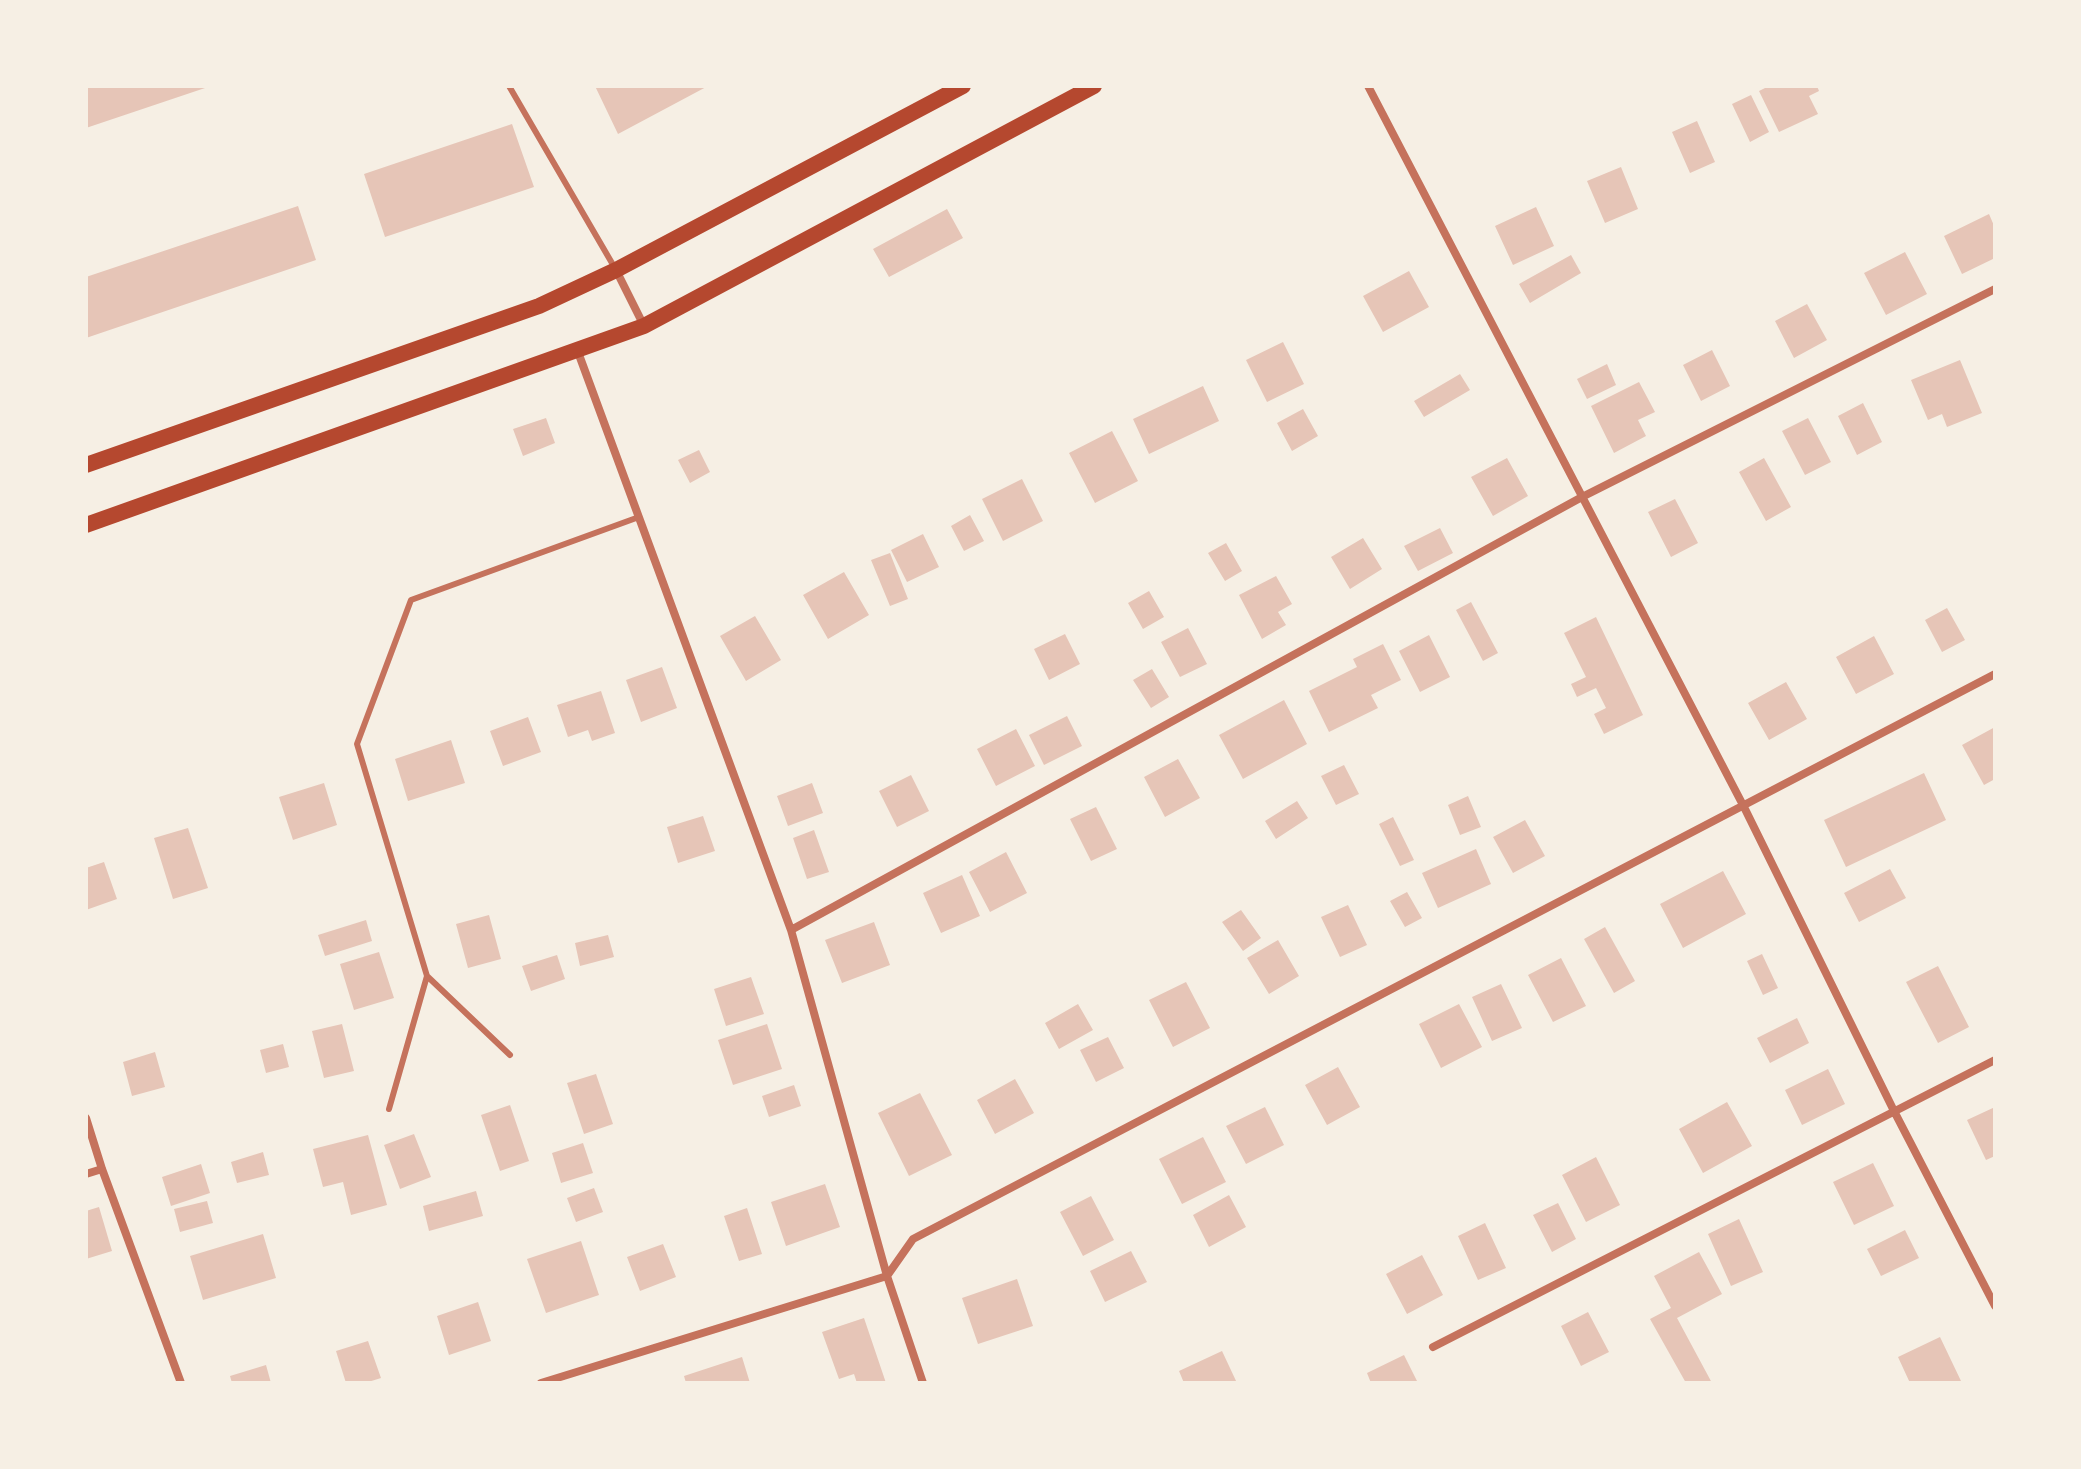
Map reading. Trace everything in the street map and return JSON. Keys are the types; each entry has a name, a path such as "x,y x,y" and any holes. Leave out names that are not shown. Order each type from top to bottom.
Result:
{"main road":[{"path":"86,465 539,306 616,270 963,86"},
{"path":"86,525 644,326 1094,86"}],"street":[{"path":"1368,86 1744,807 1894,1111 1995,1306"},
{"path":"616,270 644,326"},
{"path":"791,930 1582,497 1995,289"},
{"path":"578,352 791,930 887,1276 923,1383"},
{"path":"541,1383 887,1276 913,1239 1995,674"},
{"path":"1433,1347 1995,1060"},
{"path":"86,1118 181,1383"},
{"path":"86,1174 102,1169"}],"lane":[{"path":"509,86 616,270"},
{"path":"510,1055 427,976 357,744 411,600 639,517"},
{"path":"389,1109 427,976"}],"building":[{"path":"86,86 208,86 208,87 86,128"},
{"path":"595,86 708,86 618,134"},
{"path":"1769,86 1817,86 1819,91 1809,96 1818,114 1779,132 1759,91"},
{"path":"1751,95 1769,132 1750,142 1732,104"},
{"path":"1697,121 1715,162 1690,173 1672,132"},
{"path":"512,124 534,187 385,237 364,174"},
{"path":"1621,167 1638,209 1605,223 1587,181"},
{"path":"298,206 316,260 86,338 86,277"},
{"path":"1536,207 1554,246 1513,265 1495,226"},
{"path":"947,209 963,238 889,277 873,249"},
{"path":"1989,214 1995,228 1995,258 1962,274 1944,236"},
{"path":"1905,252 1927,294 1886,315 1864,273"},
{"path":"1571,255 1581,273 1530,303 1519,284"},
{"path":"1409,271 1429,307 1383,332 1363,296"},
{"path":"1807,304 1827,340 1794,358 1775,321"},
{"path":"1283,342 1304,384 1267,402 1246,360"},
{"path":"1712,350 1730,386 1701,401 1683,365"},
{"path":"1960,360 1982,413 1947,427 1942,414 1928,420 1911,380"},
{"path":"1607,364 1616,385 1587,399 1577,379"},
{"path":"1460,374 1470,390 1424,417 1414,401"},
{"path":"1639,382 1655,412 1638,420 1646,436 1614,453 1591,406"},
{"path":"1203,386 1219,421 1149,454 1133,419"},
{"path":"1863,403 1882,442 1857,455 1838,416"},
{"path":"1303,409 1318,436 1292,451 1277,423"},
{"path":"546,418 555,443 523,456 513,429"},
{"path":"1808,418 1831,462 1805,475 1782,431"},
{"path":"1112,431 1138,481 1095,503 1069,453"},
{"path":"699,450 710,472 690,483 678,460"},
{"path":"1507,458 1528,496 1493,516 1471,477"},
{"path":"1764,458 1791,507 1766,521 1739,472"},
{"path":"1022,479 1043,521 1003,541 982,499"},
{"path":"1675,499 1698,543 1671,557 1648,512"},
{"path":"970,515 984,541 964,551 951,526"},
{"path":"1440,528 1453,553 1418,571 1404,546"},
{"path":"923,534 939,567 907,582 891,550"},
{"path":"1363,538 1382,569 1350,589 1331,557"},
{"path":"1226,543 1242,571 1225,581 1208,553"},
{"path":"890,553 908,599 890,606 871,560"},
{"path":"844,572 869,615 828,639 803,595"},
{"path":"1276,576 1292,604 1278,612 1286,625 1262,639 1239,595"},
{"path":"1149,591 1164,617 1143,629 1128,603"},
{"path":"1471,602 1498,653 1483,661 1456,610"},
{"path":"1947,608 1965,640 1942,652 1925,620"},
{"path":"755,616 781,660 746,681 720,636"},
{"path":"1596,617 1643,715 1604,734 1594,714 1606,708 1596,688 1577,697 1571,684 1586,677 1564,633"},
{"path":"1188,628 1207,664 1180,677 1161,642"},
{"path":"1065,634 1080,664 1049,680 1034,649"},
{"path":"1429,635 1450,677 1420,692 1399,651"},
{"path":"1874,636 1894,674 1856,694 1836,657"},
{"path":"1383,644 1401,680 1371,695 1378,708 1329,732 1309,691 1357,667 1353,659"},
{"path":"662,667 677,708 641,722 626,680"},
{"path":"1152,669 1169,697 1151,708 1133,680"},
{"path":"1786,682 1807,719 1769,740 1748,703"},
{"path":"601,691 615,733 592,741 588,730 568,737 557,705"},
{"path":"1284,700 1307,744 1243,779 1219,735"},
{"path":"1067,716 1082,746 1044,765 1029,735"},
{"path":"528,717 541,752 503,766 490,731"},
{"path":"1995,727 1995,779 1984,785 1962,745"},
{"path":"1016,729 1035,766 996,786 977,749"},
{"path":"451,740 465,783 408,801 395,759"},
{"path":"1178,759 1200,798 1165,817 1144,777"},
{"path":"1344,765 1359,794 1336,805 1321,776"},
{"path":"1924,773 1946,820 1846,867 1824,820"},
{"path":"911,775 929,811 897,827 879,791"},
{"path":"324,783 337,825 293,840 279,797"},
{"path":"812,783 823,813 788,826 777,796"},
{"path":"1468,796 1481,827 1460,835 1448,805"},
{"path":"1297,801 1308,818 1276,839 1265,821"},
{"path":"1096,807 1117,849 1091,861 1070,819"},
{"path":"703,816 715,851 678,863 667,827"},
{"path":"1393,817 1414,860 1400,866 1379,824"},
{"path":"1525,820 1545,856 1513,873 1493,837"},
{"path":"188,828 208,888 173,899 154,838"},
{"path":"814,830 829,872 807,879 793,838"},
{"path":"1476,849 1491,884 1438,908 1422,873"},
{"path":"1006,852 1027,893 990,912 969,872"},
{"path":"104,862 117,899 86,910 86,868"},
{"path":"1890,869 1906,898 1859,922 1844,893"},
{"path":"1723,871 1746,914 1683,948 1660,904"},
{"path":"962,875 980,916 941,933 923,893"},
{"path":"1407,892 1422,918 1405,927 1390,901"},
{"path":"1348,905 1367,945 1340,957 1321,917"},
{"path":"1241,910 1261,938 1243,951 1222,922"},
{"path":"489,915 501,959 468,968 456,924"},
{"path":"366,920 372,941 325,956 318,935"},
{"path":"874,922 890,965 842,983 825,940"},
{"path":"1605,927 1635,981 1614,993 1584,939"},
{"path":"608,935 614,957 580,966 575,943"},
{"path":"1278,940 1299,976 1269,994 1247,958"},
{"path":"379,952 394,998 354,1010 340,964"},
{"path":"1762,954 1778,988 1763,995 1747,961"},
{"path":"557,955 565,979 531,991 522,966"},
{"path":"1561,958 1586,1006 1553,1022 1528,975"},
{"path":"1938,966 1969,1027 1938,1043 1906,982"},
{"path":"751,977 764,1014 726,1026 714,989"},
{"path":"1186,982 1210,1028 1173,1047 1149,1000"},
{"path":"1501,984 1522,1028 1492,1041 1472,997"},
{"path":"1078,1004 1093,1030 1059,1049 1045,1023"},
{"path":"1459,1004 1482,1047 1441,1068 1419,1024"},
{"path":"1797,1018 1809,1043 1770,1063 1757,1038"},
{"path":"342,1024 354,1071 324,1078 312,1031"},
{"path":"767,1024 782,1069 733,1085 718,1040"},
{"path":"1108,1037 1124,1068 1096,1082 1080,1050"},
{"path":"283,1044 289,1067 266,1073 260,1050"},
{"path":"155,1052 165,1087 132,1096 123,1062"},
{"path":"1338,1067 1360,1107 1327,1125 1305,1085"},
{"path":"1828,1069 1845,1104 1802,1125 1785,1090"},
{"path":"596,1074 613,1124 584,1134 567,1083"},
{"path":"1015,1079 1034,1113 995,1134 977,1100"},
{"path":"794,1085 801,1106 769,1117 762,1096"},
{"path":"920,1093 952,1155 909,1176 878,1113"},
{"path":"1727,1102 1752,1146 1703,1173 1679,1129"},
{"path":"510,1105 529,1161 500,1171 481,1115"},
{"path":"1265,1107 1284,1145 1246,1164 1226,1126"},
{"path":"1995,1107 1995,1156 1986,1160 1967,1120"},
{"path":"414,1134 431,1177 400,1189 384,1145"},
{"path":"368,1135 387,1205 351,1215 343,1182 323,1187 313,1149"},
{"path":"1203,1137 1226,1182 1182,1204 1159,1159"},
{"path":"583,1143 593,1173 561,1183 552,1153"},
{"path":"263,1152 269,1175 237,1183 231,1162"},
{"path":"1596,1157 1620,1205 1586,1222 1562,1175"},
{"path":"1873,1163 1894,1206 1854,1225 1833,1182"},
{"path":"201,1164 210,1193 171,1206 162,1177"},
{"path":"825,1184 840,1227 786,1246 771,1202"},
{"path":"594,1188 603,1212 576,1222 567,1198"},
{"path":"476,1191 483,1216 429,1231 423,1206"},
{"path":"1229,1195 1246,1227 1209,1247 1193,1215"},
{"path":"1091,1196 1114,1240 1083,1256 1060,1212"},
{"path":"207,1201 213,1223 180,1232 174,1209"},
{"path":"1558,1203 1576,1239 1552,1252 1533,1215"},
{"path":"99,1207 112,1251 86,1259 86,1211"},
{"path":"747,1208 762,1254 739,1261 724,1216"},
{"path":"1739,1219 1763,1272 1731,1286 1708,1234"},
{"path":"1485,1223 1506,1268 1478,1280 1458,1236"},
{"path":"1905,1230 1919,1258 1881,1276 1867,1249"},
{"path":"263,1234 276,1278 203,1300 190,1256"},
{"path":"581,1241 599,1295 546,1313 527,1259"},
{"path":"663,1244 676,1277 640,1291 627,1257"},
{"path":"1131,1251 1147,1282 1105,1302 1090,1271"},
{"path":"1699,1252 1722,1294 1677,1318 1712,1383 1686,1383 1650,1319 1671,1308 1654,1276"},
{"path":"1422,1255 1443,1295 1407,1314 1386,1274"},
{"path":"1017,1279 1033,1326 978,1344 962,1298"},
{"path":"478,1302 491,1341 449,1355 437,1316"},
{"path":"1588,1312 1609,1352 1581,1366 1561,1326"},
{"path":"864,1318 886,1383 857,1383 854,1374 839,1379 822,1332"},
{"path":"1940,1337 1961,1381 1910,1383 1898,1357"},
{"path":"368,1341 381,1378 365,1383 346,1383 336,1351"},
{"path":"1222,1351 1237,1383 1184,1383 1179,1371"},
{"path":"1404,1355 1418,1383 1371,1383 1367,1373"},
{"path":"742,1357 750,1383 686,1383 684,1376"},
{"path":"266,1365 271,1383 232,1383 230,1376"}]}
